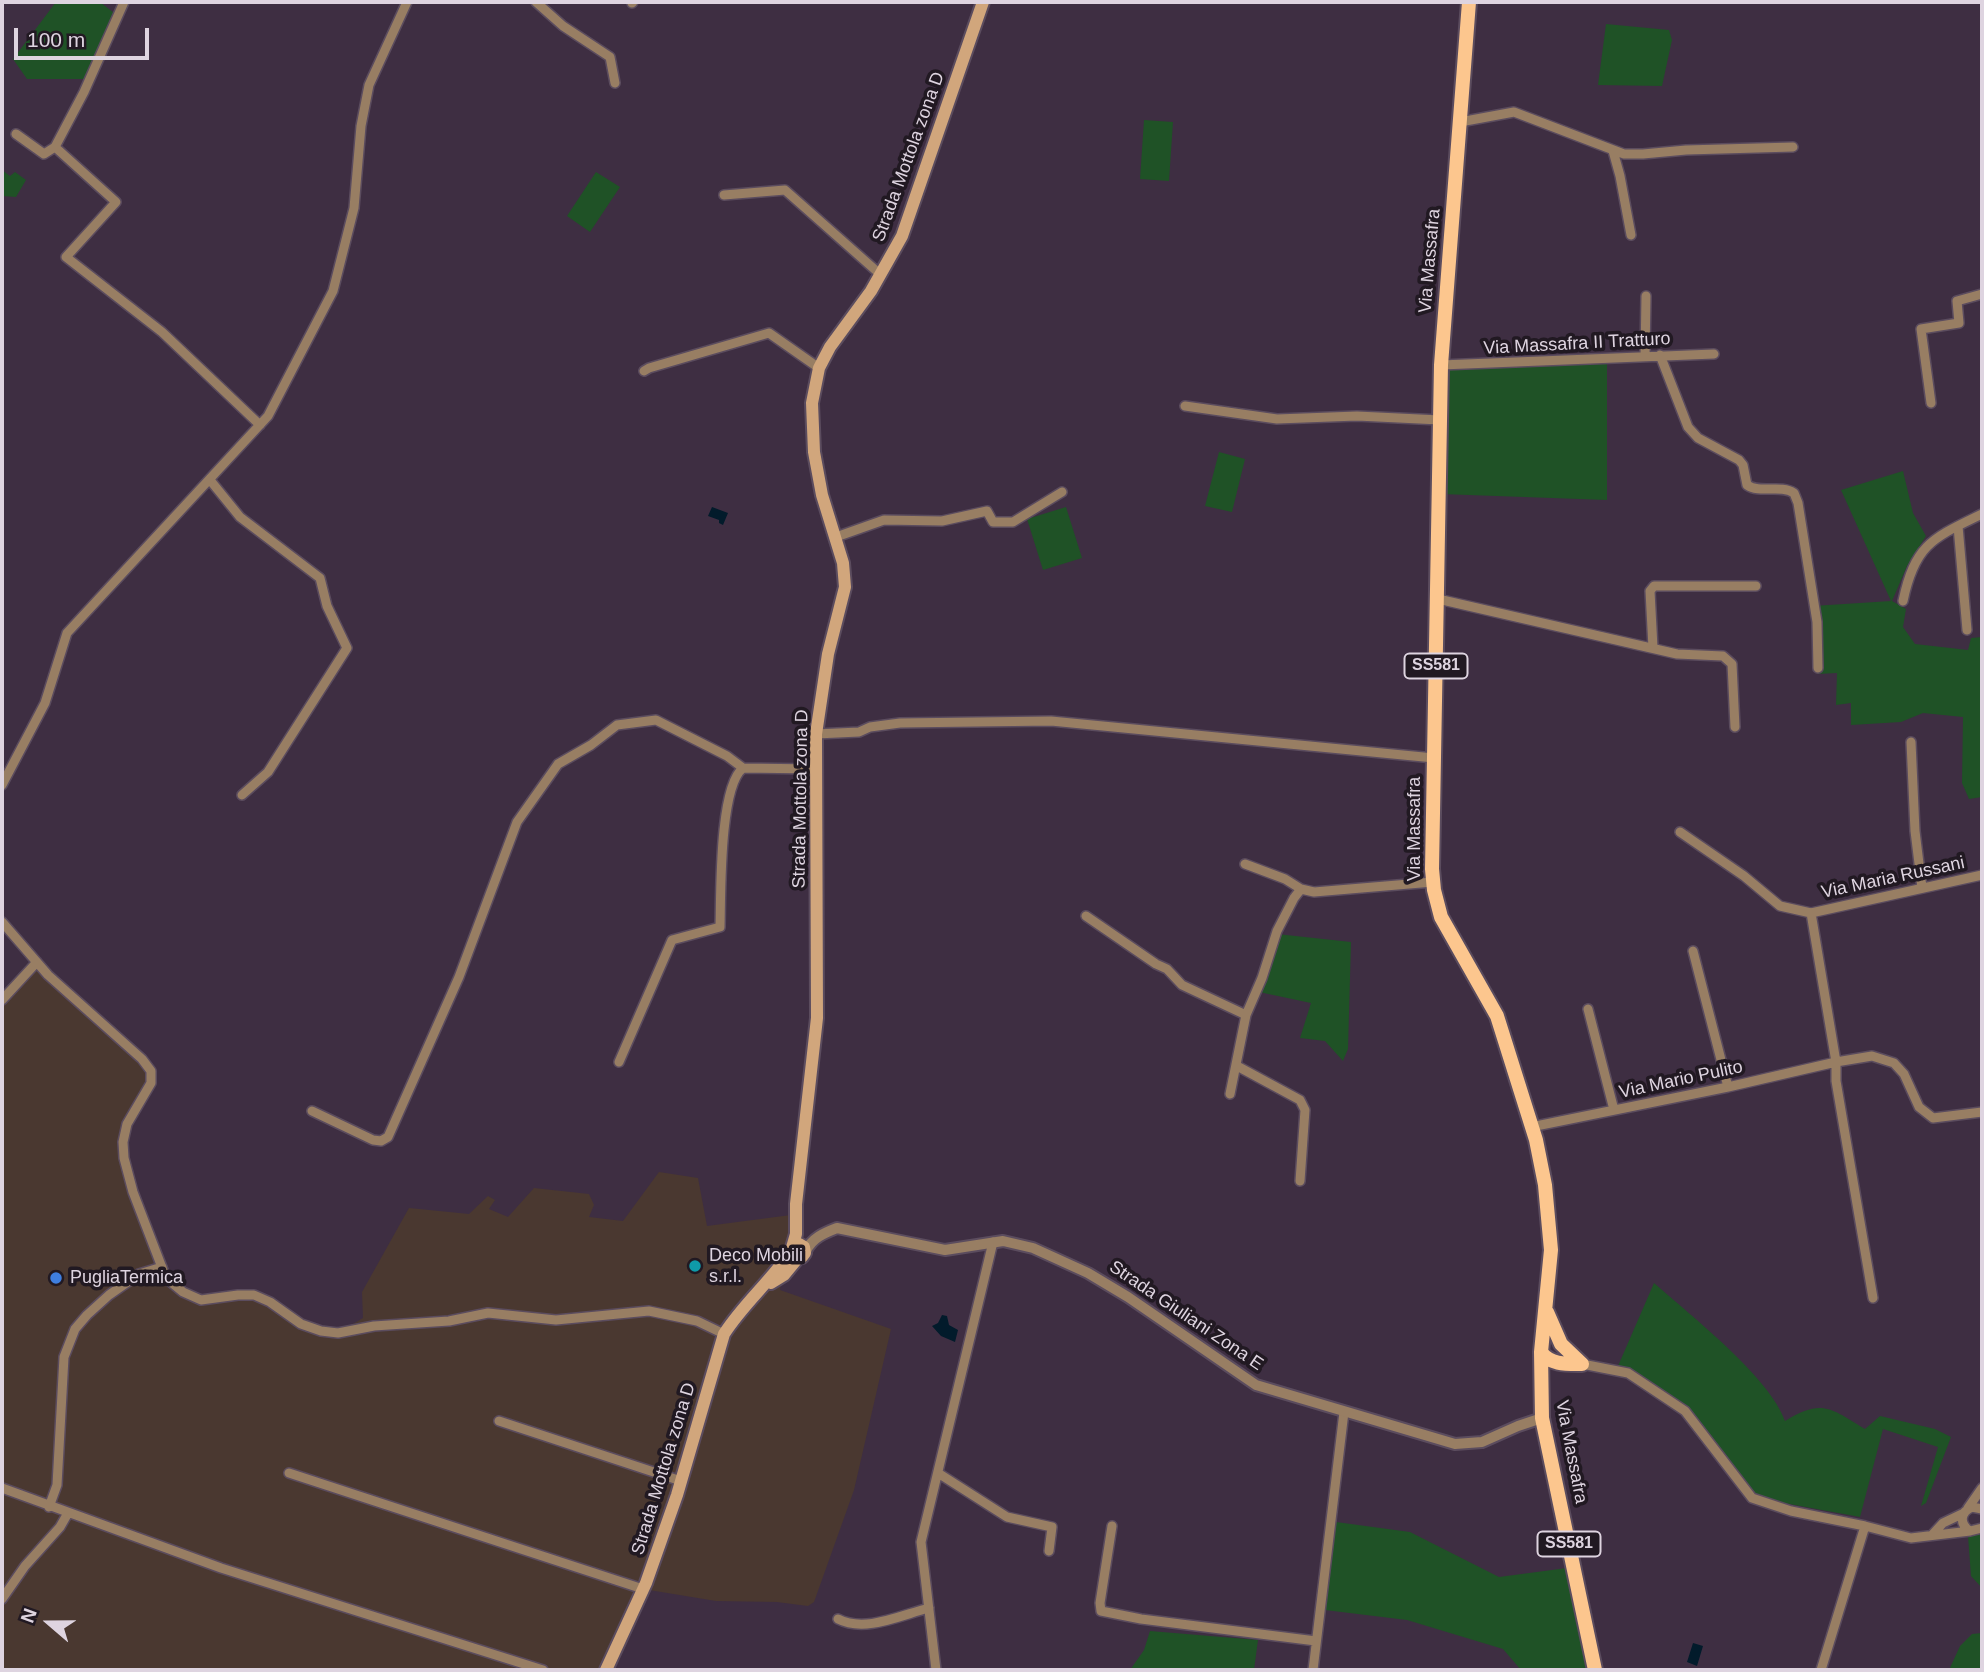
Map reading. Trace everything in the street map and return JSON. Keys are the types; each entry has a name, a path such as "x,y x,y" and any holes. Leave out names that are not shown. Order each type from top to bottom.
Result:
{"main road":[{"name":"Strada Mottola zona D","path":"606,1670 643,1589 681,1481 724,1334 736,1316 765,1286 784,1275 801,1248 800,1233 795,1220 817,1018 816,734 828,654 845,587 843,563 822,495 811,429 812,403 819,368 830,347 881,275 902,236 983,2"},
{"name":"Via Massafra","path":"1469,2 1441,365 1433,882 1441,917 1497,1016 1531,1127 1545,1185 1551,1250 1541,1352 1542,1418 1595,1670"},
{"path":"1546,1307 1557,1338 1574,1360"},
{"path":"1541,1352 1550,1346 1574,1360"},
{"path":"1541,1389 1574,1360"}],"street":[{"path":"16,134 44,154 55,148 84,92 124,2"},
{"path":"2,785 45,703 67,633 268,416 333,291 354,208 361,126 369,85 407,2"},
{"path":"536,2 564,26 610,57 615,83"},
{"path":"1460,122 1514,112 1613,151 1643,154 1793,147"},
{"path":"55,148 116,202 66,257 162,332 260,425"},
{"path":"1613,151 1631,235"},
{"path":"724,195 785,190 881,275"},
{"path":"1931,403 1921,329 1959,323 1957,301 1982,294"},
{"path":"1645,356 1646,296"},
{"path":"644,371 769,333 819,368"},
{"name":"Via Massafra II Tratturo","path":"1441,365 1714,354"},
{"path":"1660,355 1688,427 1694,435 1739,460 1743,465 1747,485 1752,489 1784,489 1794,493 1798,503 1817,622 1818,668"},
{"path":"1185,406 1278,419 1357,416 1440,420"},
{"path":"210,480 240,517 320,578 327,606 347,648 273,764 242,795"},
{"path":"836,537 884,520 942,521 987,511 993,522 1013,522 1062,492"},
{"path":"1903,601 1911,567 1920,553 1933,540 1982,514"},
{"path":"1958,526 1967,630"},
{"path":"1653,648 1650,590 1654,586 1756,586"},
{"path":"1438,599 1677,654 1723,656 1732,664 1735,727"},
{"path":"312,1111 373,1140 388,1138 459,977 517,822 558,764 591,745 617,724 656,719 727,756 743,768"},
{"path":"816,734 859,732 870,727 900,723 1051,720 1434,758"},
{"path":"1911,743 1915,831 1922,888"},
{"path":"618,1062 672,940 719,927 723,838 737,772 743,768 815,769"},
{"path":"1680,832 1744,876 1780,906 1811,912 1836,1062 1836,1081 1873,1298"},
{"path":"1245,864 1285,879 1301,889 1314,892 1433,882"},
{"name":"Via Maria Russani","path":"1811,912 1982,875"},
{"path":"1230,1094 1246,1015 1262,978 1277,931 1301,889"},
{"path":"1086,916 1156,964 1163,966 1182,985 1246,1015"},
{"path":"2,922 48,975 142,1059 151,1071 151,1083 127,1124 123,1142 124,1158 133,1192 166,1279 172,1285 201,1300 238,1294 254,1296 270,1302 301,1324 338,1333 374,1326 449,1321 488,1313 556,1320 649,1311 697,1321 724,1334"},
{"path":"1693,951 1728,1087"},
{"path":"2,1000 37,962"},
{"path":"1588,1009 1614,1110"},
{"name":"Via Mario Pulito","path":"1531,1127 1872,1056 1894,1063 1904,1074 1919,1107 1933,1118 1982,1112"},
{"path":"1237,1066 1303,1103 1305,1110 1300,1181"},
{"name":"Strada Giuliani Zona E","path":"801,1248 823,1233 837,1228 945,1250 1003,1241 1033,1248 1088,1273 1128,1297 1256,1385 1455,1444 1482,1442 1542,1418"},
{"path":"936,1670 921,1542 993,1242"},
{"path":"50,1507 57,1485 64,1357 75,1329 109,1295 139,1275 162,1267"},
{"path":"1574,1360 1628,1373 1685,1411 1752,1497 1791,1511 1911,1538 1982,1528"},
{"path":"1313,1670 1344,1412"},
{"path":"499,1422 681,1481"},
{"path":"289,1473 643,1589"},
{"path":"937,1473 1007,1517 1052,1527 1049,1551"},
{"path":"2,1488 221,1568 543,1670"},
{"path":"1970,1531 1962,1521 1982,1488"},
{"path":"1932,1535 1943,1523 1966,1511 1976,1506 1982,1509"},
{"path":"2,1599 25,1566 60,1527 68,1513"},
{"path":"1112,1526 1101,1611 1141,1619 1316,1641"},
{"path":"1821,1670 1865,1526"},
{"path":"838,1619 847,1624 866,1625 929,1608"}],"shaded area":[{"path":"37,962 151,1071 151,1083 127,1124 124,1158 166,1278 201,1300 254,1295 285,1315 338,1333 363,1318 362,1292 409,1208 469,1214 488,1196 495,1200 489,1209 508,1217 534,1188 589,1194 594,1205 589,1217 623,1221 659,1172 698,1178 707,1226 791,1215 796,1234 784,1260 780,1290 891,1329 854,1490 814,1602 808,1606 777,1602 716,1601 643,1589 604,1670 2,1670 2,1000"}],"green space":[{"path":"56,2 100,2 114,13 86,79 27,79 13,59"},
{"path":"1606,24 1669,30 1672,40 1662,86 1598,85"},
{"path":"1144,120 1173,122 1169,181 1140,179"},
{"path":"2,170 10,176 15,172 26,180 16,197 2,196"},
{"path":"596,172 620,187 590,232 567,216"},
{"path":"1607,364 1607,500 1441,494 1445,367"},
{"path":"1219,452 1245,459 1232,512 1205,506"},
{"path":"1903,471 1913,513 1926,536 1907,566 1892,601 1906,609 1903,627 1915,644 1968,650 1971,638 1982,637 1982,797 1969,799 1962,783 1963,717 1923,713 1901,722 1851,725 1851,703 1836,705 1837,673 1817,674 1813,606 1891,601 1841,490"},
{"path":"1066,507 1082,558 1043,570 1027,519"},
{"path":"1277,934 1351,942 1348,1049 1343,1061 1325,1041 1300,1038 1311,1003 1259,992"},
{"path":"1654,1283 1746,1366 1777,1404 1785,1421 1818,1408 1844,1416 1865,1429 1880,1416 1935,1429 1951,1437 1926,1503 1921,1506 1938,1447 1883,1429 1860,1517 1762,1499 1737,1482 1674,1402 1618,1366"},
{"path":"1336,1522 1410,1532 1499,1577 1567,1568 1589,1670 1521,1670 1503,1649 1407,1620 1325,1610"},
{"path":"1982,1533 1982,1588 1971,1576 1968,1536"},
{"path":"1150,1631 1258,1640 1254,1670 1130,1670 1144,1650"},
{"path":"1982,1633 1982,1670 1949,1670 1960,1646 1972,1634"}],"water":[{"path":"712,507 728,513 723,525 719,520 708,516"},
{"path":"942,1315 947,1316 949,1325 958,1330 955,1342 941,1336 932,1326 938,1323"},
{"path":"1693,1643 1703,1646 1697,1666 1687,1662"}],"place":[{"name":"Deco Mobili s.r.l.","path":"695,1266"},
{"name":"PugliaTermica","path":"56,1278"}]}
